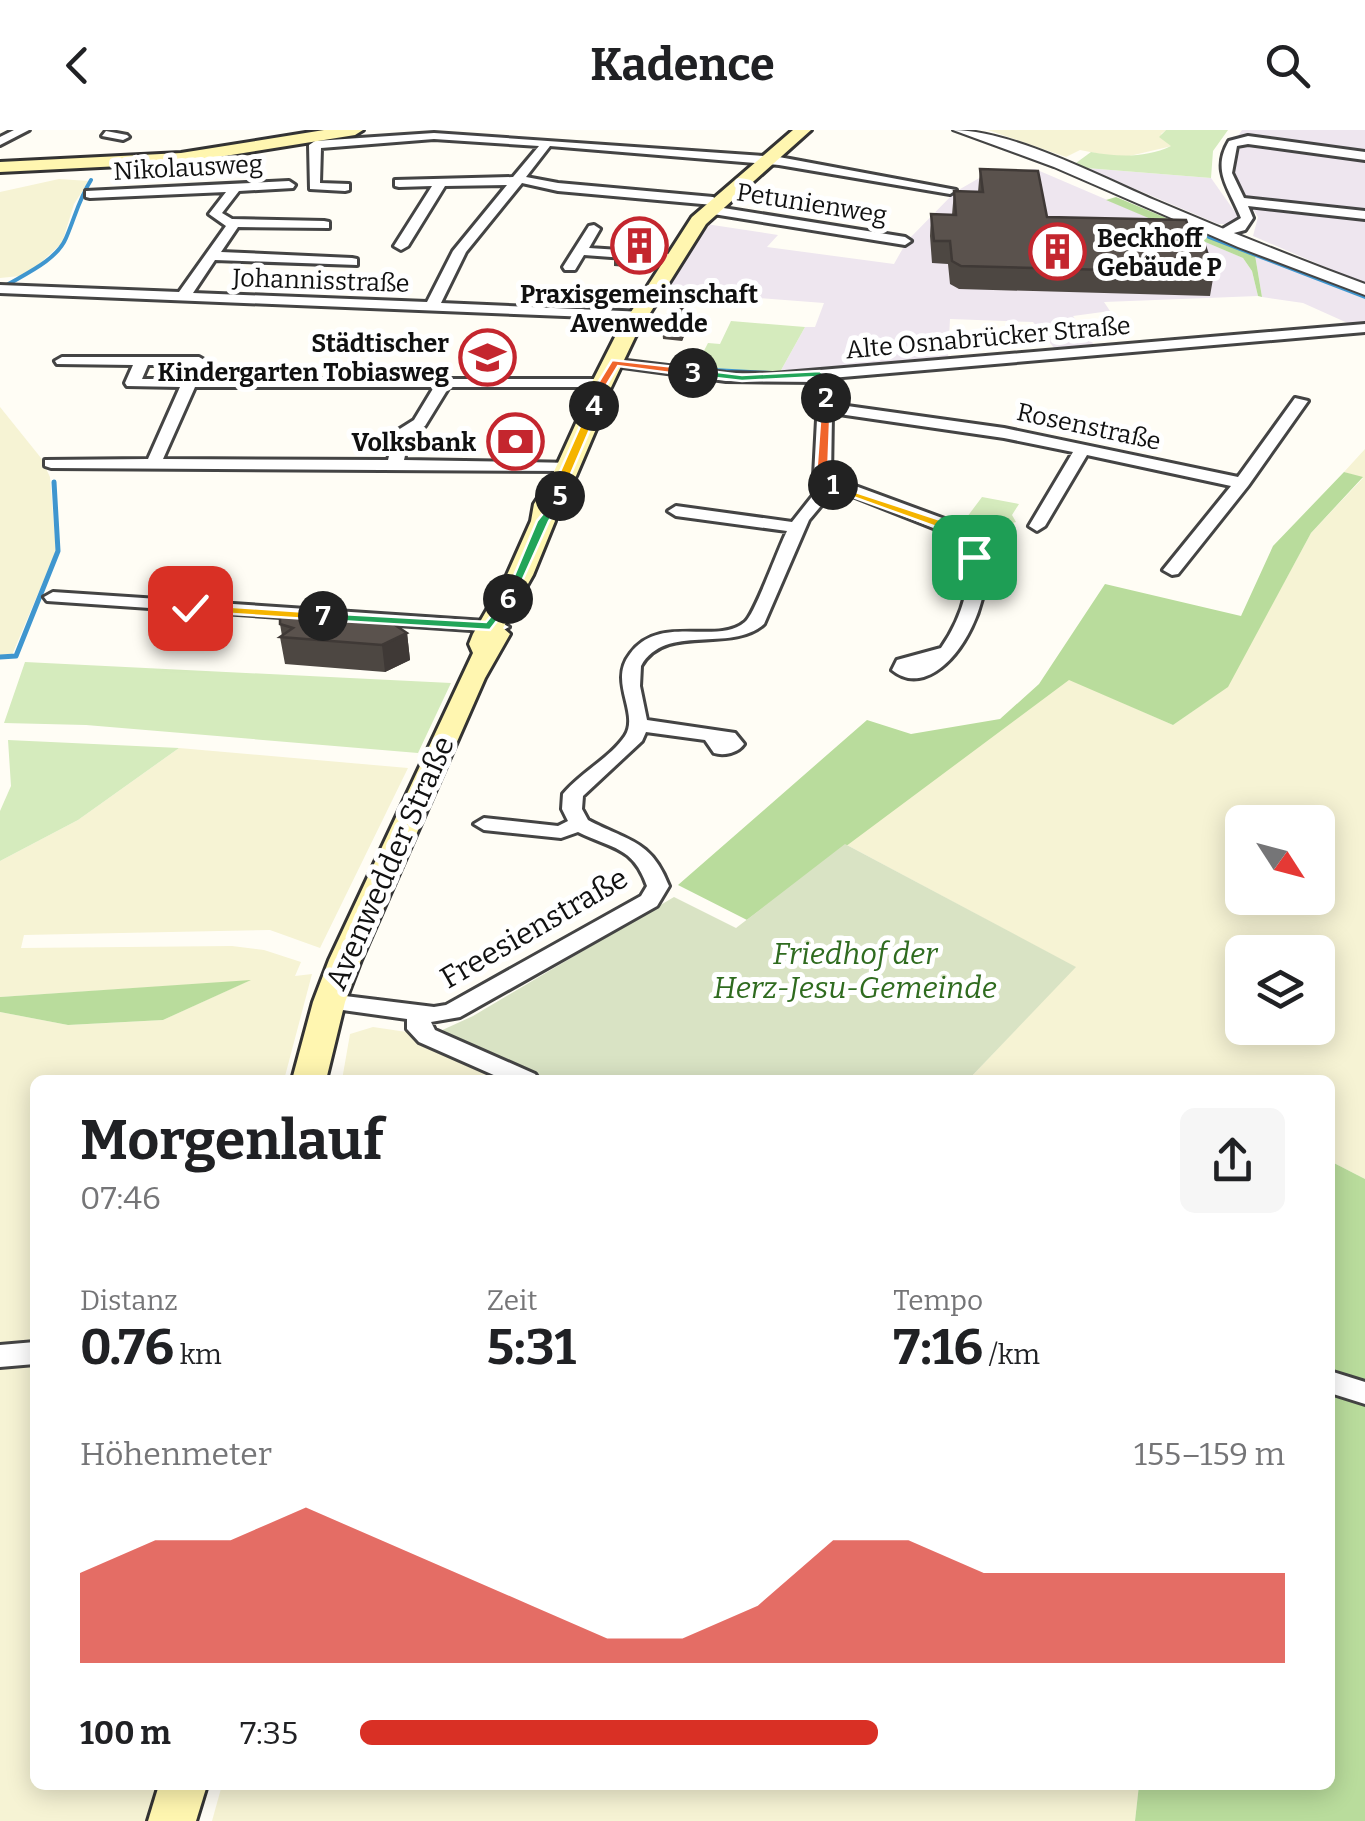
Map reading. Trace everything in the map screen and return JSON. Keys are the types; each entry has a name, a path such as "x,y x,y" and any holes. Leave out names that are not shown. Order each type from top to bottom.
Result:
{"main road":[{"path":"0,166 181,158 355,130"},
{"name":"Avenwedder Straße","path":"767,161 793,130"},
{"name":"Avenwedder Straße","path":"310,1075 329,1002 376,886 543,521 560,498 566,471 594,408 604,396 647,293 666,257 712,206 803,130"},
{"name":"Avenwedder Straße","path":"624,346 686,237 712,206"},
{"path":"172,1821 181,1790"}],"street":[{"path":"0,140 23,130"},
{"path":"968,131 1365,290"},
{"path":"345,187 314,186 314,148 434,136 767,161 950,190"},
{"path":"1228,236 1246,222 1225,177 1228,150 1238,141 1365,156"},
{"path":"432,307 460,252 548,142"},
{"path":"399,182 518,180"},
{"name":"Petunienweg","path":"518,180 712,206 905,241"},
{"path":"401,246 442,182"},
{"name":"Nikolausweg","path":"90,194 289,185"},
{"path":"236,187 216,214 232,222 324,225"},
{"path":"1239,201 1365,215"},
{"path":"183,296 232,222"},
{"path":"570,267 594,228"},
{"path":"580,251 666,257"},
{"path":"212,256 352,262"},
{"name":"Johannisstraße","path":"0,289 432,307 624,346"},
{"name":"Alte Osnabrücker Straße","path":"624,346 742,378 1365,328"},
{"path":"143,360 132,383 445,381 624,346"},
{"path":"62,361 199,360 154,462"},
{"path":"820,374 826,381 822,476 832,485 969,537 974,547 976,583 972,608 946,652"},
{"path":"394,464 403,432 420,422 445,381"},
{"path":"1172,570 1242,483 1300,401"},
{"name":"Rosenstraße","path":"826,408 1004,433 1242,483"},
{"path":"1037,526 1082,450"},
{"path":"51,462 394,464 566,471"},
{"path":"578,824 572,809 573,794 626,748 640,725 628,688 630,670 638,654 659,640 685,634 726,635 750,630 762,614 763,602 798,528 820,490 832,485"},
{"path":"676,512 798,528"},
{"path":"52,597 494,630"},
{"path":"640,725 712,735"},
{"name":"Freesienstraße","path":"329,1002 419,1014 452,1012 650,901 658,886 650,861 634,848 578,824 561,832 484,824"},
{"path":"419,1014 419,1029 428,1036 516,1075"},
{"path":"0,1356 30,1354"},
{"path":"1335,1384 1365,1393"}],"shaded area":[{"path":"988,130 1166,130 1161,134 1172,146 1121,158 1080,150 1066,157"},
{"path":"1242,130 1365,130 1365,284 1253,236 1258,217 1232,177 1233,162 1245,138 1238,136"},
{"path":"1086,168 1211,178 1240,219 1233,224 1218,224"},
{"path":"1035,169 1243,258 1252,271 1258,296 1104,302 1110,311 1073,316 1095,346 1055,349 1033,322 950,319 948,358 780,372 805,327 815,327 824,303 665,291 680,259 706,224 778,235 767,247 894,264 907,241 955,192 988,173"},
{"path":"59,179 89,181 74,204 62,243 35,268 20,276 0,278 0,192"},
{"path":"1255,255 1365,299 1365,324 1352,325 1303,303 1262,297"},
{"path":"0,407 41,458 50,477 56,551 12,655 0,656"},
{"path":"1365,449 1365,1179 1335,1164 1335,1075 973,1075 1075,967 845,844 1069,679 1173,725 1227,687 1311,533 1363,478 1344,472"},
{"path":"179,748 408,768 320,948 270,930 24,935 21,948 232,946 264,950 301,962 295,976 312,974 285,1075 30,1075 30,1341 0,1344 0,1012 68,1025 163,1020 248,981 0,997 0,861 78,820"},
{"path":"373,1027 407,1032 503,1075 343,1075 350,1034"},
{"path":"30,1366 30,1790 156,1790 146,1821 0,1821 0,1369"},
{"path":"221,1790 1138,1790 1135,1821 212,1821"}],"green space":[{"path":"1166,130 1228,130 1213,151 1211,178 1086,168 1076,163 1091,152 1132,155 1161,150 1171,146 1159,137"},
{"path":"1116,197 1255,255 1262,297 1258,296 1252,271 1243,258 1106,200"},
{"path":"731,321 805,327 780,372 695,368 708,343 720,344"},
{"path":"1344,472 1363,477 1311,533 1228,687 1173,725 1069,680 747,920 678,885 867,720 911,734 1000,719 1039,684 1105,584 1241,616 1273,546"},
{"path":"982,497 1019,504 1012,515 1016,522 976,534 966,527 972,519 967,517"},
{"path":"25,662 451,683 418,753 86,725 4,723"},
{"path":"8,740 179,748 78,820 0,861 0,811 11,786"},
{"name":"Friedhof der Herz-Jesu-Gemeinde","path":"845,844 1076,967 973,1075 534,1075 438,1032 473,1016 674,897 736,928"},
{"path":"251,980 163,1020 68,1025 0,1012 0,997"},
{"path":"1335,1164 1365,1179 1365,1385 1335,1376"},
{"path":"1335,1391 1365,1400 1365,1821 1135,1821 1138,1790 1335,1790"}],"building":[{"name":"Beckhoff Gebäude P","path":"980,169 1038,171 1047,217 1186,220 1195,246 1205,246 1214,273 961,266 952,261 950,241 934,241 931,214 956,215 954,191 983,192"},
{"path":"629,227 653,231 650,237 625,235"},
{"path":"616,250 642,252 639,256 614,254"},
{"path":"671,308 690,310 682,329 662,327"},
{"path":"280,615 303,616 314,624 318,616 397,620 395,625 407,633 382,645 280,637 293,628 280,624"}],"waterway":[{"path":"5,286 40,266 62,246 91,180"},
{"path":"1209,237 1365,297"},
{"path":"695,369 771,373"},
{"path":"0,657 16,656 58,551 54,482"}],"place":[{"name":"Praxisgemeinschaft Avenwedde","path":"639,245"},
{"name":"Beckhoff Gebäude P","path":"1058,252"},
{"name":"Städtischer Kindergarten Tobiasweg","path":"488,357"},
{"name":"Volksbank","path":"515,442"}],"route":[{"path":"190,608 490,626 501,614 543,521 560,498 564,476 594,408 593,402 615,362 742,378 820,374 826,381 822,476 825,480 954,529 969,537 974,557"}]}
